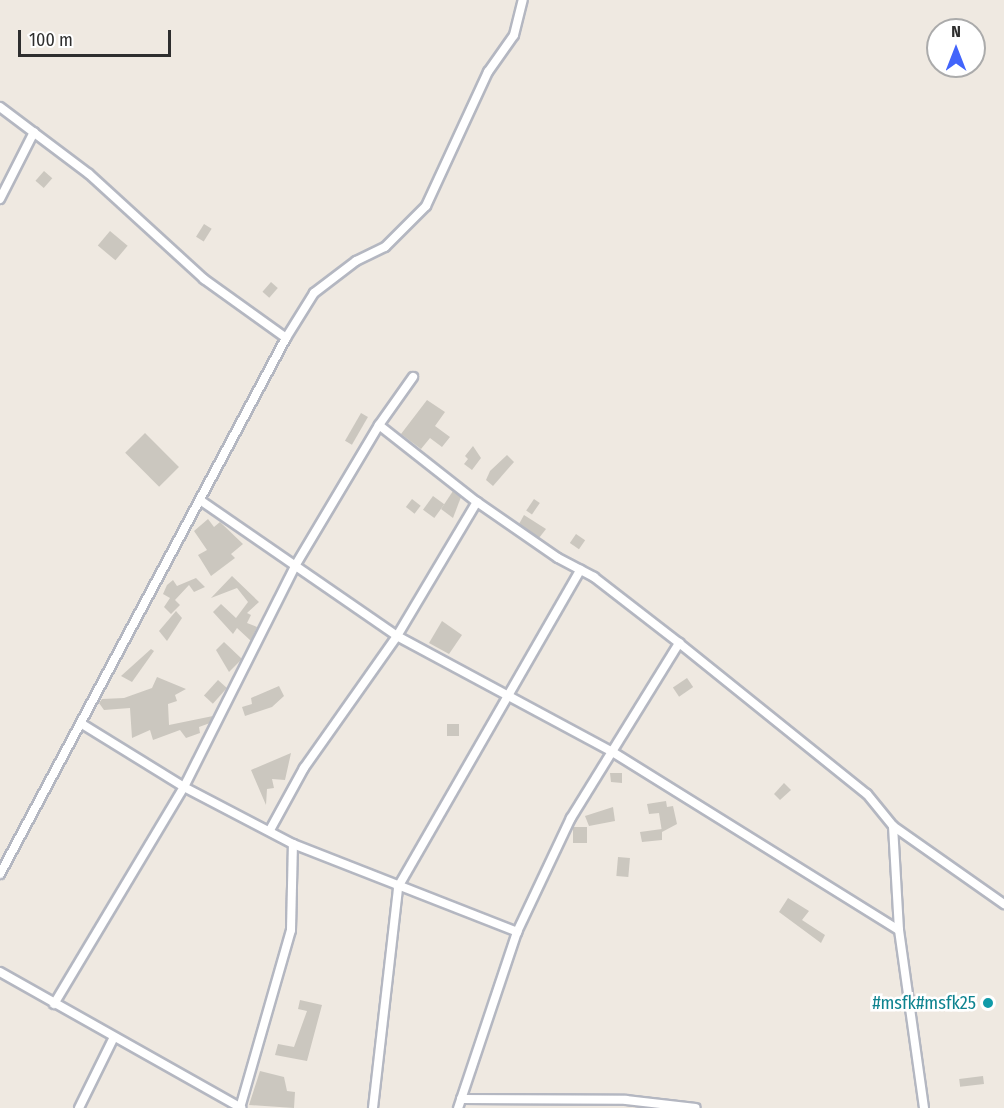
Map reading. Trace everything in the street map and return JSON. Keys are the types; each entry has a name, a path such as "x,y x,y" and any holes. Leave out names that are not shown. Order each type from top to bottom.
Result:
{"street":[{"path":"0,874 286,338 314,293 356,261 385,248 426,206 488,72 514,35 522,0"},
{"path":"0,107 89,174 204,279 286,338"},
{"path":"0,199 34,132"},
{"path":"54,1004 184,787 295,566 379,426 413,377"},
{"path":"379,426 477,502 580,570 679,643 867,794 893,826 1004,904"},
{"path":"200,500 397,636 611,751 899,930"},
{"path":"270,830 304,768 397,636 477,502"},
{"path":"373,1108 398,887 580,570"},
{"path":"458,1108 517,932 571,818 679,643"},
{"path":"82,724 184,787 293,844 517,932"},
{"path":"893,826 899,930 924,1108"},
{"path":"0,972 113,1039 241,1108 291,930 293,844"},
{"path":"79,1108 113,1039"},
{"path":"461,1099 696,1108"}],"building":[{"path":"44,171 52,178 44,188 35,181"},
{"path":"204,224 212,229 204,241 196,237"},
{"path":"110,231 128,246 115,260 98,246"},
{"path":"271,282 278,288 269,298 262,292"},
{"path":"427,400 445,412 435,426 450,437 442,447 430,438 421,449 401,434"},
{"path":"361,413 368,417 352,445 345,441"},
{"path":"145,433 179,467 159,487 125,453"},
{"path":"473,446 481,458 472,470 464,464 468,459 465,456"},
{"path":"507,455 514,462 493,486 486,480 490,471"},
{"path":"453,491 461,497 453,518 441,509"},
{"path":"433,496 444,504 434,518 423,510"},
{"path":"412,499 421,506 415,514 406,507"},
{"path":"534,499 540,503 532,515 526,511"},
{"path":"524,515 546,529 539,538 519,524"},
{"path":"208,519 214,527 220,522 243,544 231,554 235,558 211,576 198,555 207,550 194,531"},
{"path":"576,534 585,540 579,549 570,543"},
{"path":"232,576 259,602 247,613 251,615 247,623 257,627 251,641 237,628 233,634 213,612 221,604 236,618 248,602 237,588 211,598"},
{"path":"196,578 205,587 194,592 189,585 175,600 180,605 171,614 164,607 170,598 163,594 167,585 173,580 177,586"},
{"path":"176,611 182,618 167,641 159,631"},
{"path":"442,621 462,635 449,654 429,643"},
{"path":"224,642 242,659 229,672 216,650"},
{"path":"151,649 154,651 132,682 121,676"},
{"path":"157,677 186,689 175,695 177,701 168,704 169,725 213,716 210,723 199,727 200,733 186,738 180,730 153,740 150,730 132,738 130,708 104,710 99,703 102,699 124,698 152,688"},
{"path":"687,678 693,687 679,697 673,688"},
{"path":"218,680 227,688 213,704 204,696"},
{"path":"279,686 284,696 272,707 245,716 242,707 252,704 251,698"},
{"path":"447,724 459,724 459,736 447,736"},
{"path":"291,753 285,780 272,779 274,788 267,789 266,805 251,770"},
{"path":"610,773 622,773 622,783 611,782"},
{"path":"784,783 791,790 780,800 774,794"},
{"path":"666,801 667,807 673,806 677,824 662,832 659,813 649,814 647,804"},
{"path":"613,807 615,821 589,826 585,816"},
{"path":"573,827 587,827 587,843 573,843"},
{"path":"662,829 662,840 642,842 640,832"},
{"path":"618,857 630,858 628,877 616,876"},
{"path":"788,898 809,911 802,920 825,935 821,943 779,912"},
{"path":"300,1000 322,1005 307,1061 275,1055 278,1044 294,1047 307,1011 298,1009"},
{"path":"260,1071 284,1077 287,1091 295,1092 294,1108 249,1105"},
{"path":"983,1076 984,1084 960,1087 959,1079"}],"place":[{"name":"#msfk#msfk25","path":"988,1003"}]}
